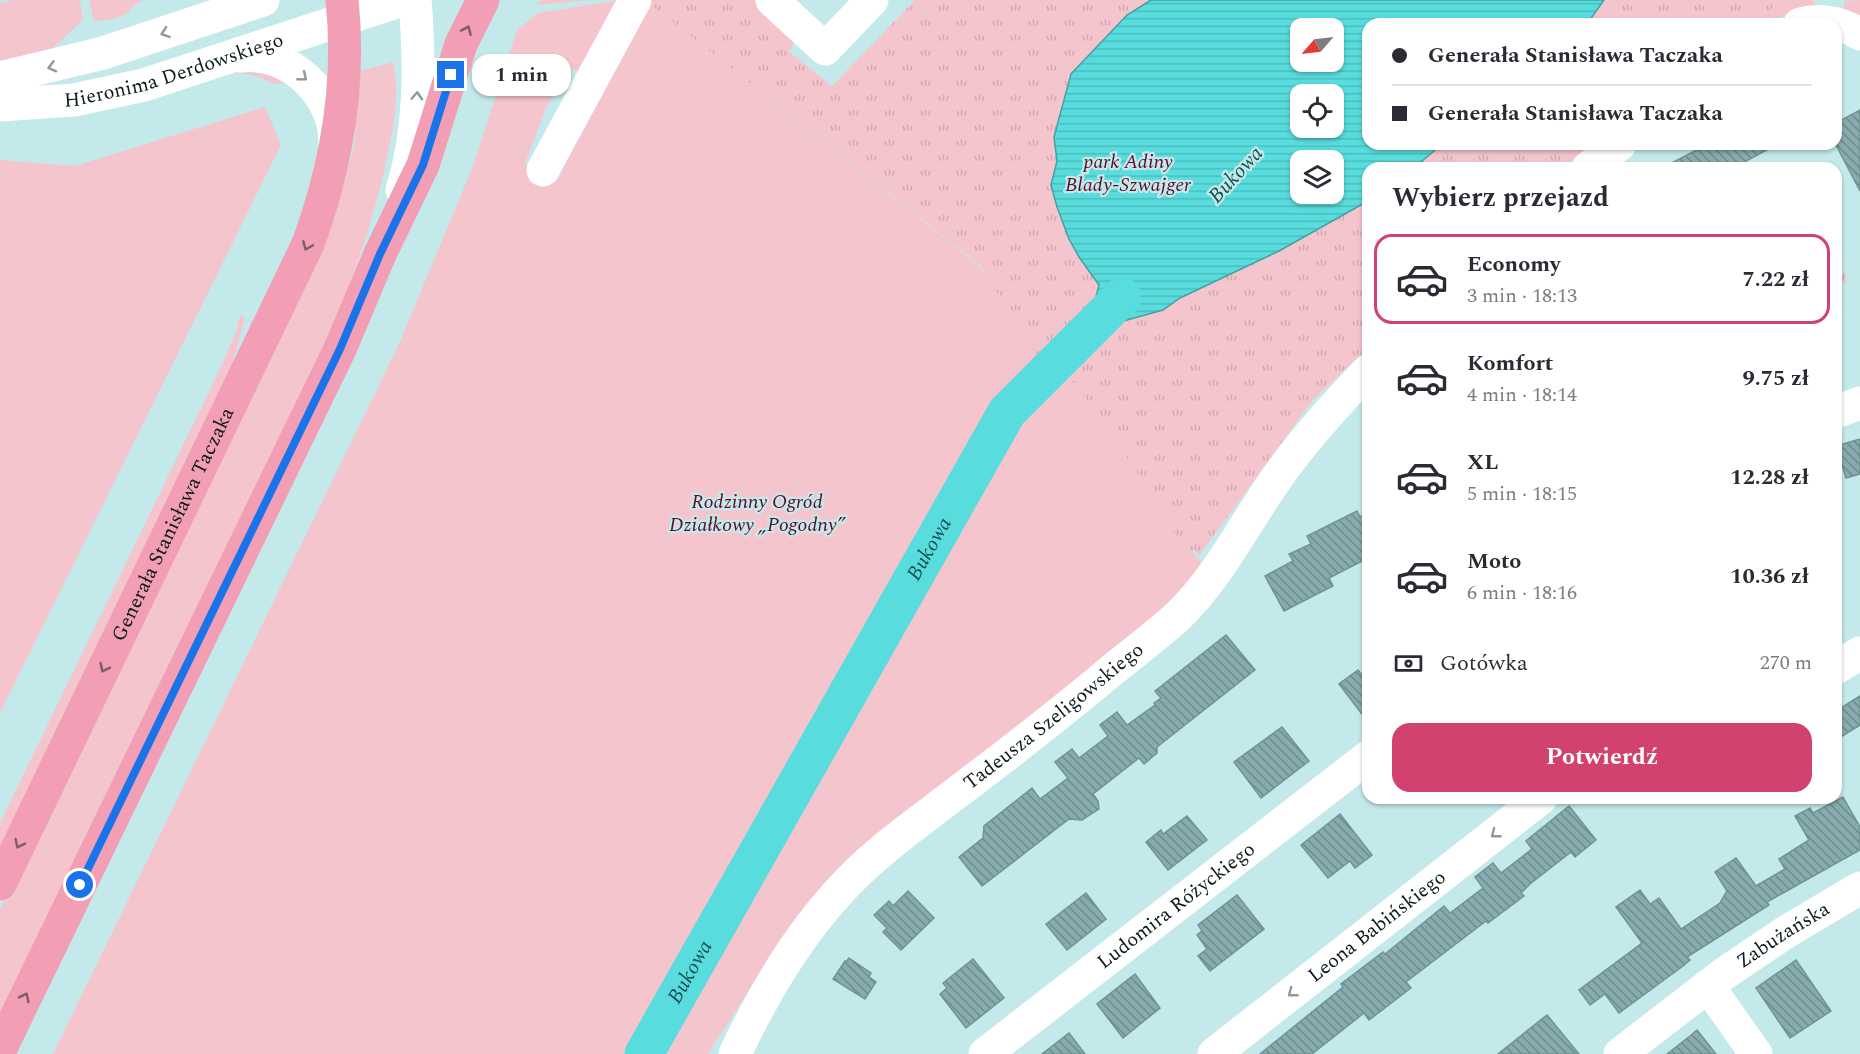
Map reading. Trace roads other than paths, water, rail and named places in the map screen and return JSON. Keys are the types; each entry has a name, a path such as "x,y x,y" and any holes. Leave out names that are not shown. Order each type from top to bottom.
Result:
{"main road":[{"path":"0,1050 340,349 380,254 423,165 461,44 483,0"},
{"name":"Generała Stanisława Taczaka","path":"0,884 304,253 319,214 334,159 340,126 345,74 343,10"}],"street":[{"name":"Hieronima Derdowskiego","path":"0,78 93,55 232,7 263,0"},
{"name":"Hieronima Derdowskiego","path":"0,105 46,103 96,97 153,82 229,57 343,10 402,0"},
{"path":"380,254 403,185 415,122 419,58 415,0"},
{"path":"543,170 635,0"},
{"path":"787,5 825,49 872,0"},
{"path":"1842,25 1860,34"},
{"name":"Generała Stanisława Taczaka","path":"229,57 254,54 266,57 287,66 313,85 324,100 331,116 335,137 334,159"},
{"path":"1596,162 1612,150"},
{"name":"Tadeusza Szeligowskiego","path":"735,1054 759,1006 803,936 848,882 886,847 1050,722 1175,618 1202,590 1217,570 1299,446 1318,422 1362,378"},
{"path":"1842,410 1860,403"},
{"path":"1842,664 1860,653"},
{"name":"Ludomira Różyckiego","path":"985,1054 1362,762"},
{"name":"Leona Babińskiego","path":"1214,1054 1533,804"},
{"name":"Zabużańska","path":"1620,1054 1708,986 1770,943 1860,888"},
{"path":"1708,986 1756,1054"}],"water":[{"path":"1151,0 1604,0 1591,18 1362,18 1362,150 1435,150 1421,162 1362,162 1362,204 1279,251 1180,298 1163,310 1120,322 1108,320 1088,335 1082,327 1091,316 1099,285 1069,239 1057,207 1051,185 1057,161 1054,137 1071,74 1127,15"}],"waterway":[{"name":"Bukowa","path":"644,1054 1007,412 1122,297"}],"park label":[{"name":"park Adiny Blady-Szwajger","path":"1128,174"},
{"name":"Rodzinny Ogród Działkowy „Pogodny”","path":"757,514"}]}
